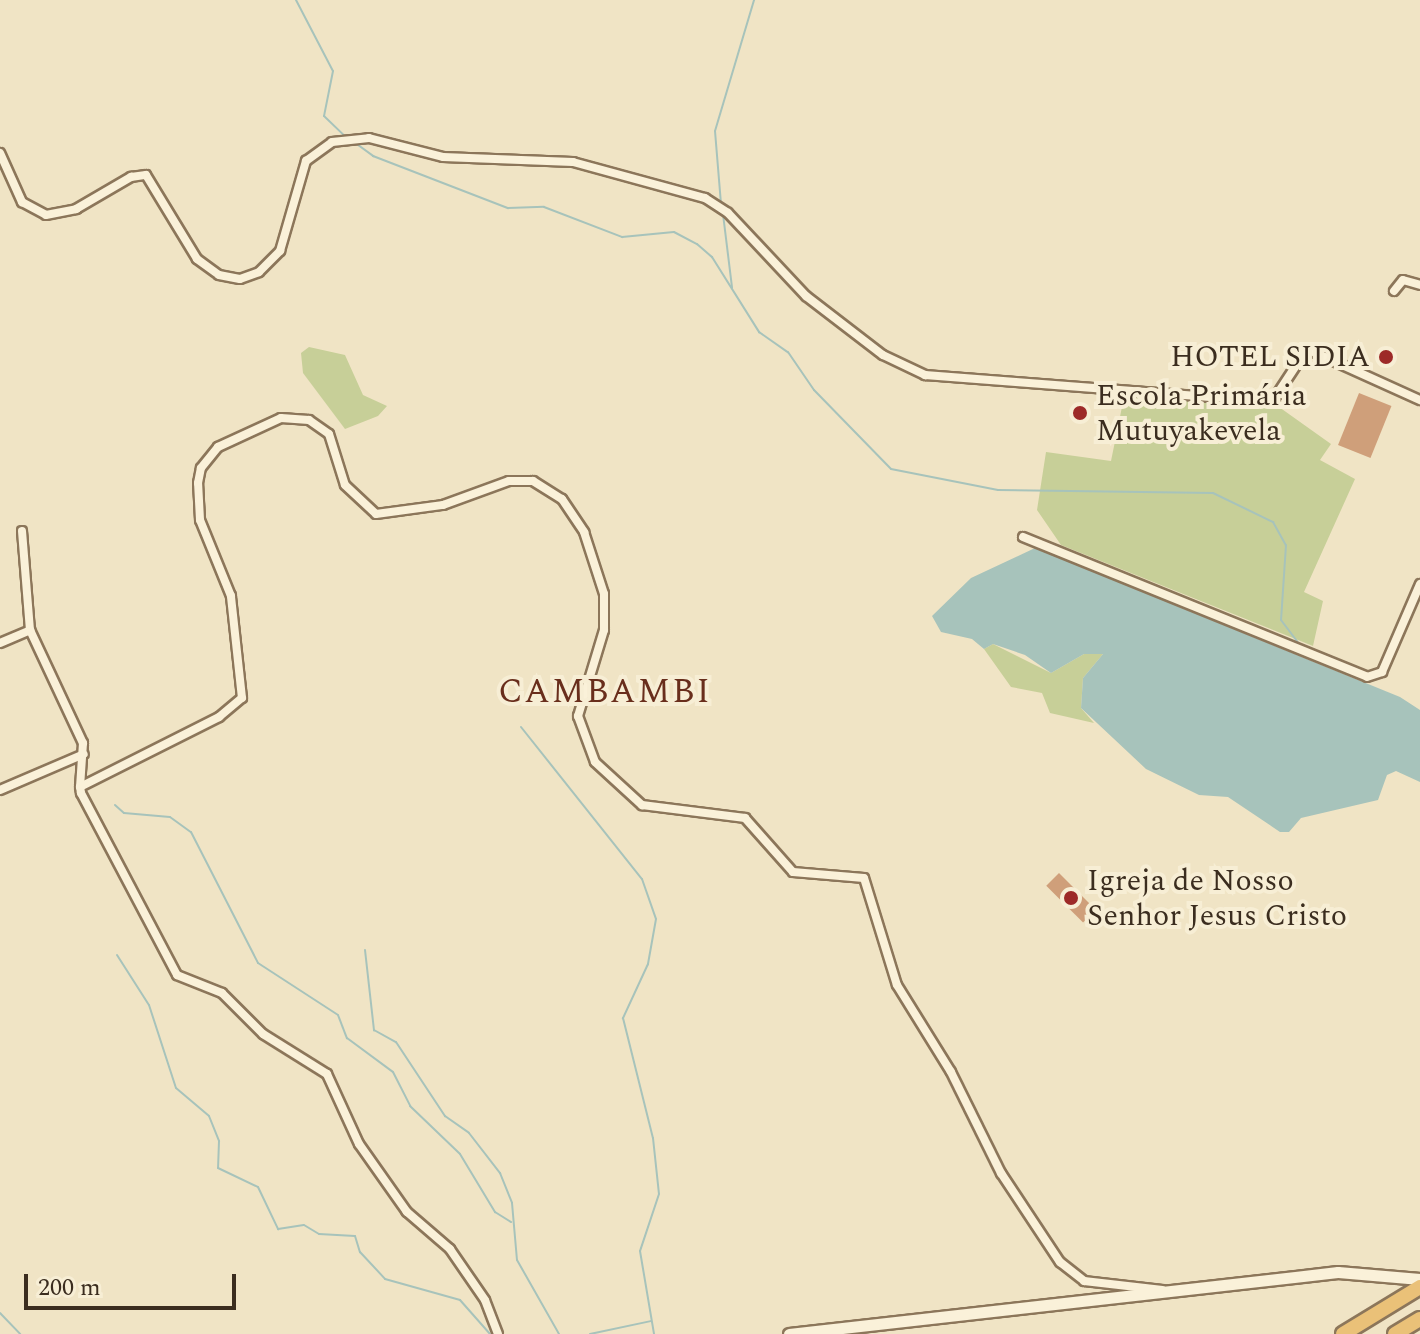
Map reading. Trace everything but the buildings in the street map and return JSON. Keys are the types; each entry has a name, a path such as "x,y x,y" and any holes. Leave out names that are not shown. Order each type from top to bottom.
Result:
{"highway":[{"path":"1343,1334 1420,1287"},
{"path":"1395,1334 1420,1319"}],"street":[{"path":"0,153 22,202 46,215 76,209 131,177 146,175 197,259 219,275 240,279 259,272 280,251 311,155 332,142 369,138 443,157 573,162 705,198 728,213 806,296 883,355 925,375 1272,402 1303,350 1420,400"},
{"path":"1394,291 1403,280 1420,285"},
{"path":"80,787 219,717 242,698 231,596 197,502 201,468 218,447 281,418 309,420 329,434 345,485 376,514 421,511 509,481 533,481 575,514 604,594 604,630 578,716 595,762 642,805 745,818 793,872 864,878 897,985 951,1072 1001,1173 1053,1251 1084,1281 1163,1291"},
{"path":"22,531 30,630 58,682 84,754 80,787 177,975 222,993 263,1034 327,1074 359,1144 407,1212 450,1249 485,1300 498,1334"},
{"path":"1023,537 1376,678 1420,584"},
{"path":"0,643 30,630"},
{"path":"0,790 84,754"},
{"path":"789,1334 1338,1272 1420,1279"}],"green space":[{"path":"309,347 345,355 363,395 387,406 378,416 345,429 303,373 301,353"},
{"path":"1125,392 1272,402 1331,444 1320,460 1355,479 1304,592 1323,601 1313,646 1061,545 1037,510 1046,452 1111,461"},
{"path":"993,644 1051,673 1084,654 1103,654 1083,678 1081,708 1094,723 1050,713 1042,693 1011,687 984,649"}],"water":[{"path":"1035,548 1400,697 1420,710 1420,782 1396,771 1387,775 1378,800 1301,818 1289,832 1280,832 1228,797 1199,795 1146,769 1081,708 1083,678 1103,654 1084,654 1051,673 1025,655 993,644 984,649 972,639 941,632 932,616 971,578"}],"waterway":[{"path":"296,0 333,71 324,116 345,136"},
{"path":"721,204 715,131 754,0"},
{"path":"354,142 373,156 508,208 544,207 622,237 674,232 697,244 712,257 759,332 788,352 814,390 891,469 998,490 1213,493 1273,522 1286,545 1281,620 1302,648"},
{"path":"723,214 732,287"},
{"path":"521,727 642,879 656,919 648,964 623,1018 653,1138 659,1194 640,1251 654,1334"},
{"path":"115,805 124,813 170,817 191,832 258,963 338,1015 347,1038 393,1072 410,1106 460,1154 495,1212 511,1222"},
{"path":"365,950 374,1030 396,1042 445,1116 469,1133 500,1173 512,1203 517,1260 559,1334"},
{"path":"117,955 149,1005 176,1088 209,1116 219,1141 218,1168 258,1187 278,1229 304,1225 319,1234 355,1236 360,1252 385,1279 460,1300 490,1334"},
{"path":"0,1313 20,1334"},
{"path":"590,1334 651,1321"}],"place":[{"name":"HOTEL SIDIA","path":"1386,357"},
{"name":"Escola Primária Mutuyakevela","path":"1080,413"},
{"name":"Igreja de Nosso Senhor Jesus Cristo","path":"1071,898"}],"district":[{"name":"CAMBAMBI","path":"605,693"}]}
